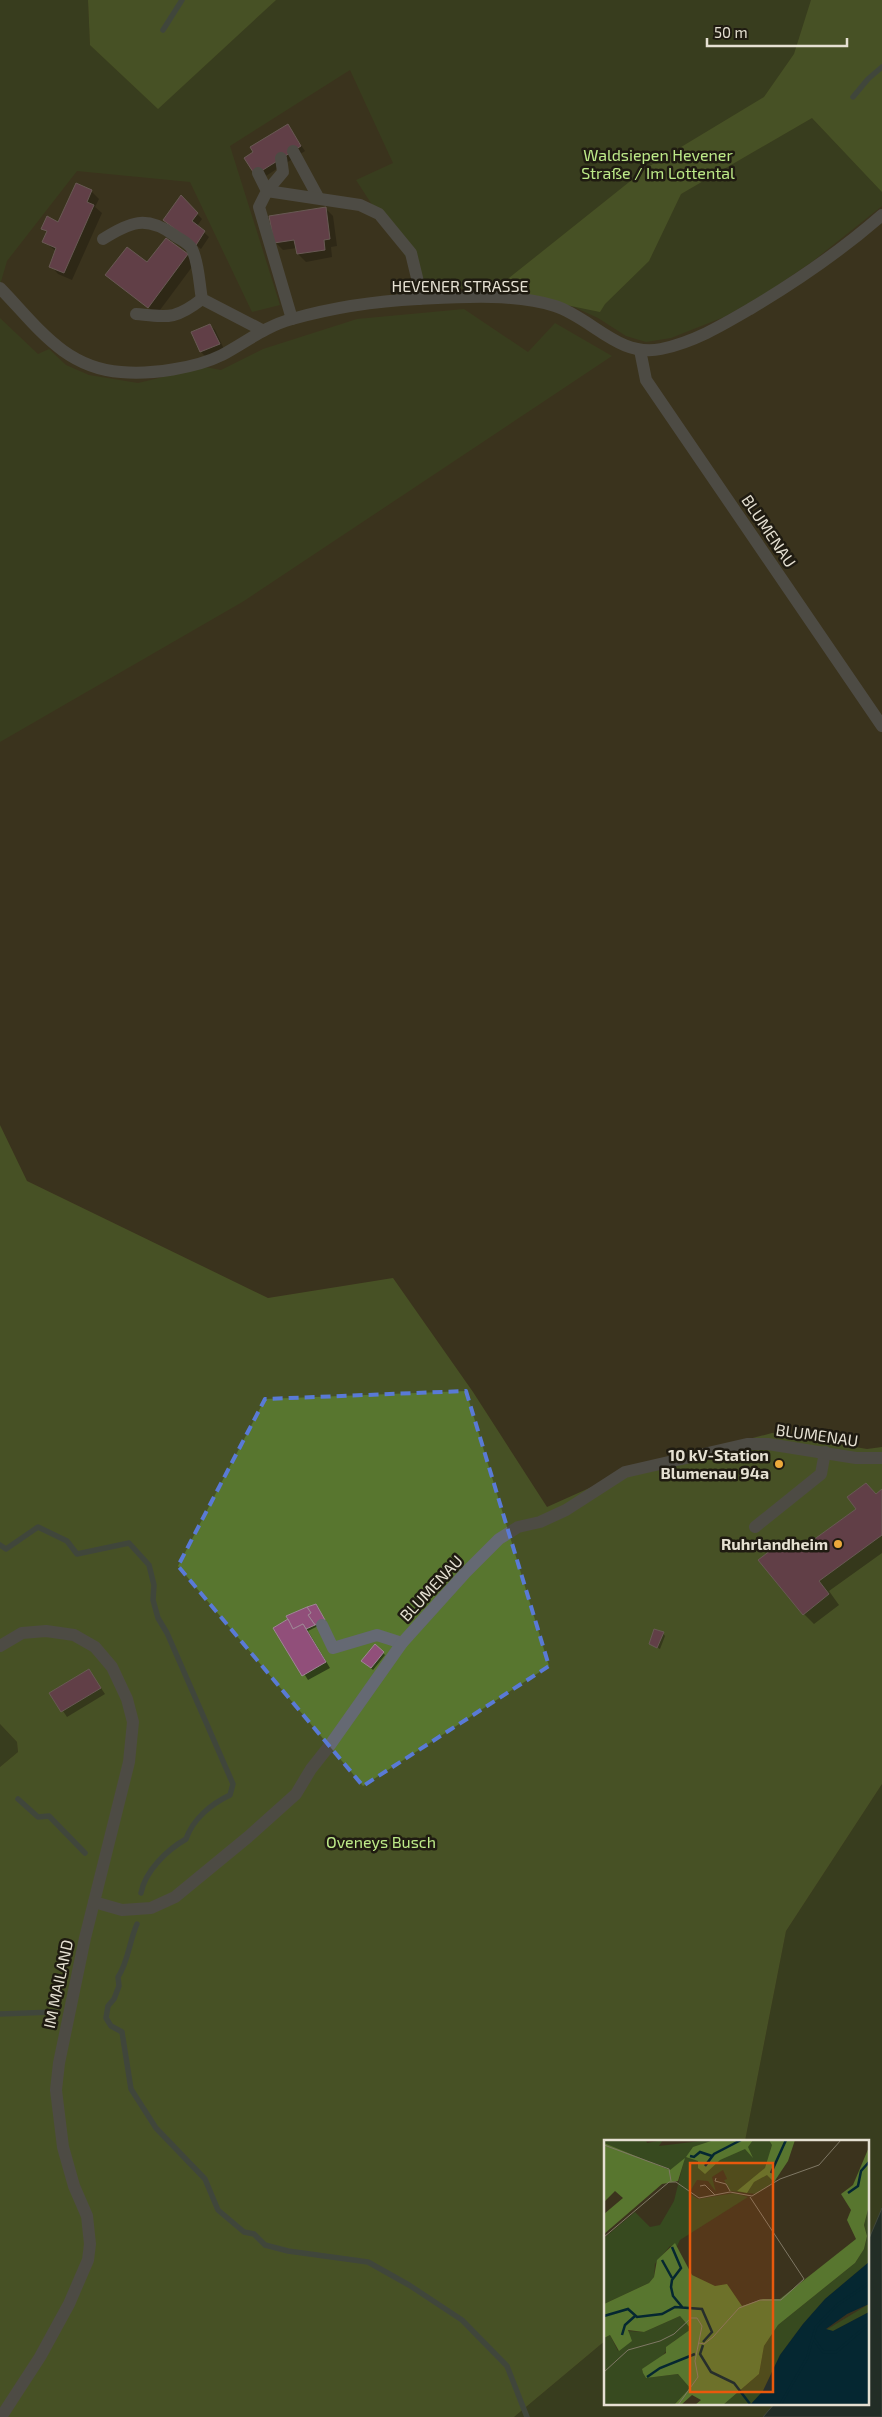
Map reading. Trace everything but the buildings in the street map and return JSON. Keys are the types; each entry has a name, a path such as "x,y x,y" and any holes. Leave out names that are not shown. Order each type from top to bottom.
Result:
{"street":[{"path":"293,151 318,197"},
{"path":"281,158 283,172 267,191 259,207 292,319"},
{"path":"258,173 267,191"},
{"path":"267,191 360,204 379,214 411,253 418,282 419,299"},
{"name":"HEVENER STRASSE","path":"0,288 58,349 79,362 101,370 143,373 202,363 221,355 262,330 292,319 343,309 419,299 501,298 536,301 576,315 625,347 640,350 658,350 711,332 796,282 882,215"},
{"path":"103,239 126,224 144,222 160,225 191,247 196,262 202,299"},
{"path":"136,314 167,317 184,313 202,299"},
{"path":"202,299 262,330"},
{"name":"BLUMENAU","path":"640,350 646,380 882,726"},
{"name":"BLUMENAU","path":"94,1902 122,1910 150,1908 174,1897 248,1837 296,1794 310,1768 330,1744 402,1643 499,1539 518,1527 540,1522 566,1510 625,1472 746,1444 768,1444 856,1458 882,1458"},
{"path":"755,1527 820,1474 825,1452"},
{"path":"322,1626 334,1648 376,1635 402,1643"},
{"name":"IM MAILAND","path":"0,1646 22,1633 46,1631 74,1635 95,1647 112,1667 127,1699 133,1722 129,1762 69,2008 56,2090 63,2147 74,2186 87,2216 90,2244 88,2260 72,2297 40,2357 1,2417"}],"highlighted area":[{"path":"466,1391 549,1666 363,1786 178,1566 265,1399"}],"green space":[{"name":"Waldsiepen Hevener Straße / Im Lottental","path":"0,0 88,0 90,45 104,0 882,0 882,206 813,261 765,294 724,317 671,338 646,342 626,336 598,318 574,307 494,290 473,288 431,290 422,282 356,180 393,163 350,70 230,146 280,305 252,312 190,182 77,171 7,261 0,285"},
{"path":"88,0 276,0 158,109 90,45"},
{"path":"811,0 882,0 882,192 812,118 681,194 649,261 605,304 600,312 494,290 648,167 764,97 794,54"},
{"path":"464,309 528,352 555,323 612,356 244,601 0,742 0,318 38,354 49,349 66,365 89,375 138,383 205,367 221,370 263,349 357,319"},
{"name":"Oveneys Busch","path":"0,1125 27,1181 268,1298 393,1278 473,1392 547,1507 625,1472 772,1433 867,1449 882,1447 882,1784 786,1931 745,2140 604,2140 604,2342 514,2417 0,2417 0,1767 18,1752 17,1742 0,1724"},
{"path":"0,1724 17,1742 18,1752 0,1767"},
{"path":"882,1784 882,2208 870,2236 870,2140 745,2140 786,1931"},
{"path":"604,2342 604,2404 774,2404 763,2417 514,2417"}],"water":[{"path":"882,2208 882,2417 763,2417 774,2404 870,2404 870,2236"}],"waterway":[{"path":"163,30 182,0"},
{"path":"853,97 868,79 882,67"},
{"path":"0,1545 6,1549 38,1527 67,1541 77,1554 129,1543 149,1565 154,1585 153,1600 158,1618 167,1633 233,1784 230,1795 204,1813 193,1825 186,1839 164,1855 152,1869 143,1885 141,1893"},
{"path":"18,1799 38,1817 49,1816 85,1853"},
{"path":"137,1924 124,1965 118,1977 119,1986 114,1999 108,2006 106,2018 111,2026 122,2032 131,2089 156,2128 205,2179 218,2210 244,2232 254,2234 265,2245 288,2251 368,2262 409,2285 462,2320 507,2366 527,2417"},
{"path":"0,2014 54,2012"}],"place":[{"name":"10 kV-Station Blumenau 94a","path":"779,1464"},
{"name":"Ruhrlandheim","path":"838,1544"}]}
